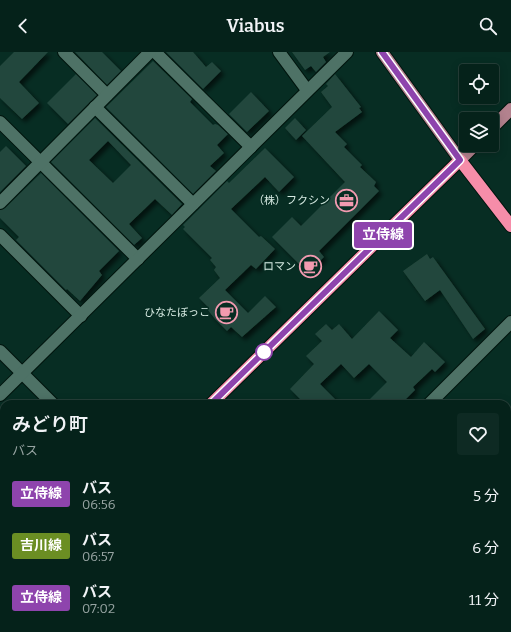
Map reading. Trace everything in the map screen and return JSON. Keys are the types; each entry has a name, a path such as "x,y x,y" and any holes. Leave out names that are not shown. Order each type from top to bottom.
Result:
{"highway":[{"path":"215,400 460,160 511,226"}],"main road":[{"path":"382,52 460,160 468,152"},
{"path":"499,121 511,109"}],"street":[{"path":"64,52 107,95"},
{"path":"0,203 150,52"},
{"path":"155,52 251,147"},
{"path":"279,52 307,90"},
{"path":"0,395 347,52"},
{"path":"95,107 193,204"},
{"path":"0,122 138,259"},
{"path":"0,235 80,316"},
{"path":"433,400 511,322"},
{"path":"0,351 49,400"}],"building":[{"path":"14,52 48,52 19,82 39,103 22,119 0,98 0,66"},
{"path":"75,52 102,52 121,71 107,85"},
{"path":"166,52 193,52 206,67 212,62 221,71 203,89"},
{"path":"292,52 330,52 323,57 326,62 316,72 311,66 305,70"},
{"path":"153,61 192,99 190,102 213,125 218,125 228,134 217,145 224,153 210,166 216,171 193,194 106,107"},
{"path":"76,74 97,95 68,124 47,103"},
{"path":"335,74 361,107 359,108 362,112 335,132 347,144 344,147 362,165 360,167 376,182 374,186 379,191 319,251 324,257 308,273 272,237 292,217 301,226 345,182 302,136 332,107 321,92 328,86 326,84"},
{"path":"251,92 269,111 247,132 229,114"},
{"path":"95,118 182,204 172,215 155,199 129,224 142,238 134,245 51,162","holes":["108,141 131,165 113,183 89,160"]},
{"path":"295,118 306,130 296,140 285,128"},
{"path":"6,146 26,166 0,192 0,152"},
{"path":"265,148 294,177 279,192 265,177 231,209 259,237 261,236 275,249 256,269 251,265 225,290 248,313 265,296 276,307 242,337 231,327 227,331 215,319 207,309 209,308 199,298 220,278 214,270 216,267 210,260 212,258 183,229 185,227 183,225 227,181 229,183"},
{"path":"41,173 119,251 99,271 102,275 80,301 67,289 66,290 16,240 19,237 0,218 0,210 5,208"},
{"path":"427,254 430,259 433,257 485,329 473,339 440,290 425,301 403,271"},
{"path":"379,311 398,330 390,338 411,357 424,342 445,362 435,372 432,369 413,387 415,390 405,400 369,400 387,382 369,364 354,378 341,364 320,384 336,400 301,400 290,389 314,364 306,356 322,341 315,334 326,324 332,330 339,324 352,339"}],"bus line":[{"name":"立侍線","path":"215,400 460,160 382,52"}],"place":[{"name":"（株）フクシン","path":"346,200"},
{"name":"ロマン","path":"311,266"},
{"name":"ひなたぼっこ","path":"226,312"}]}
